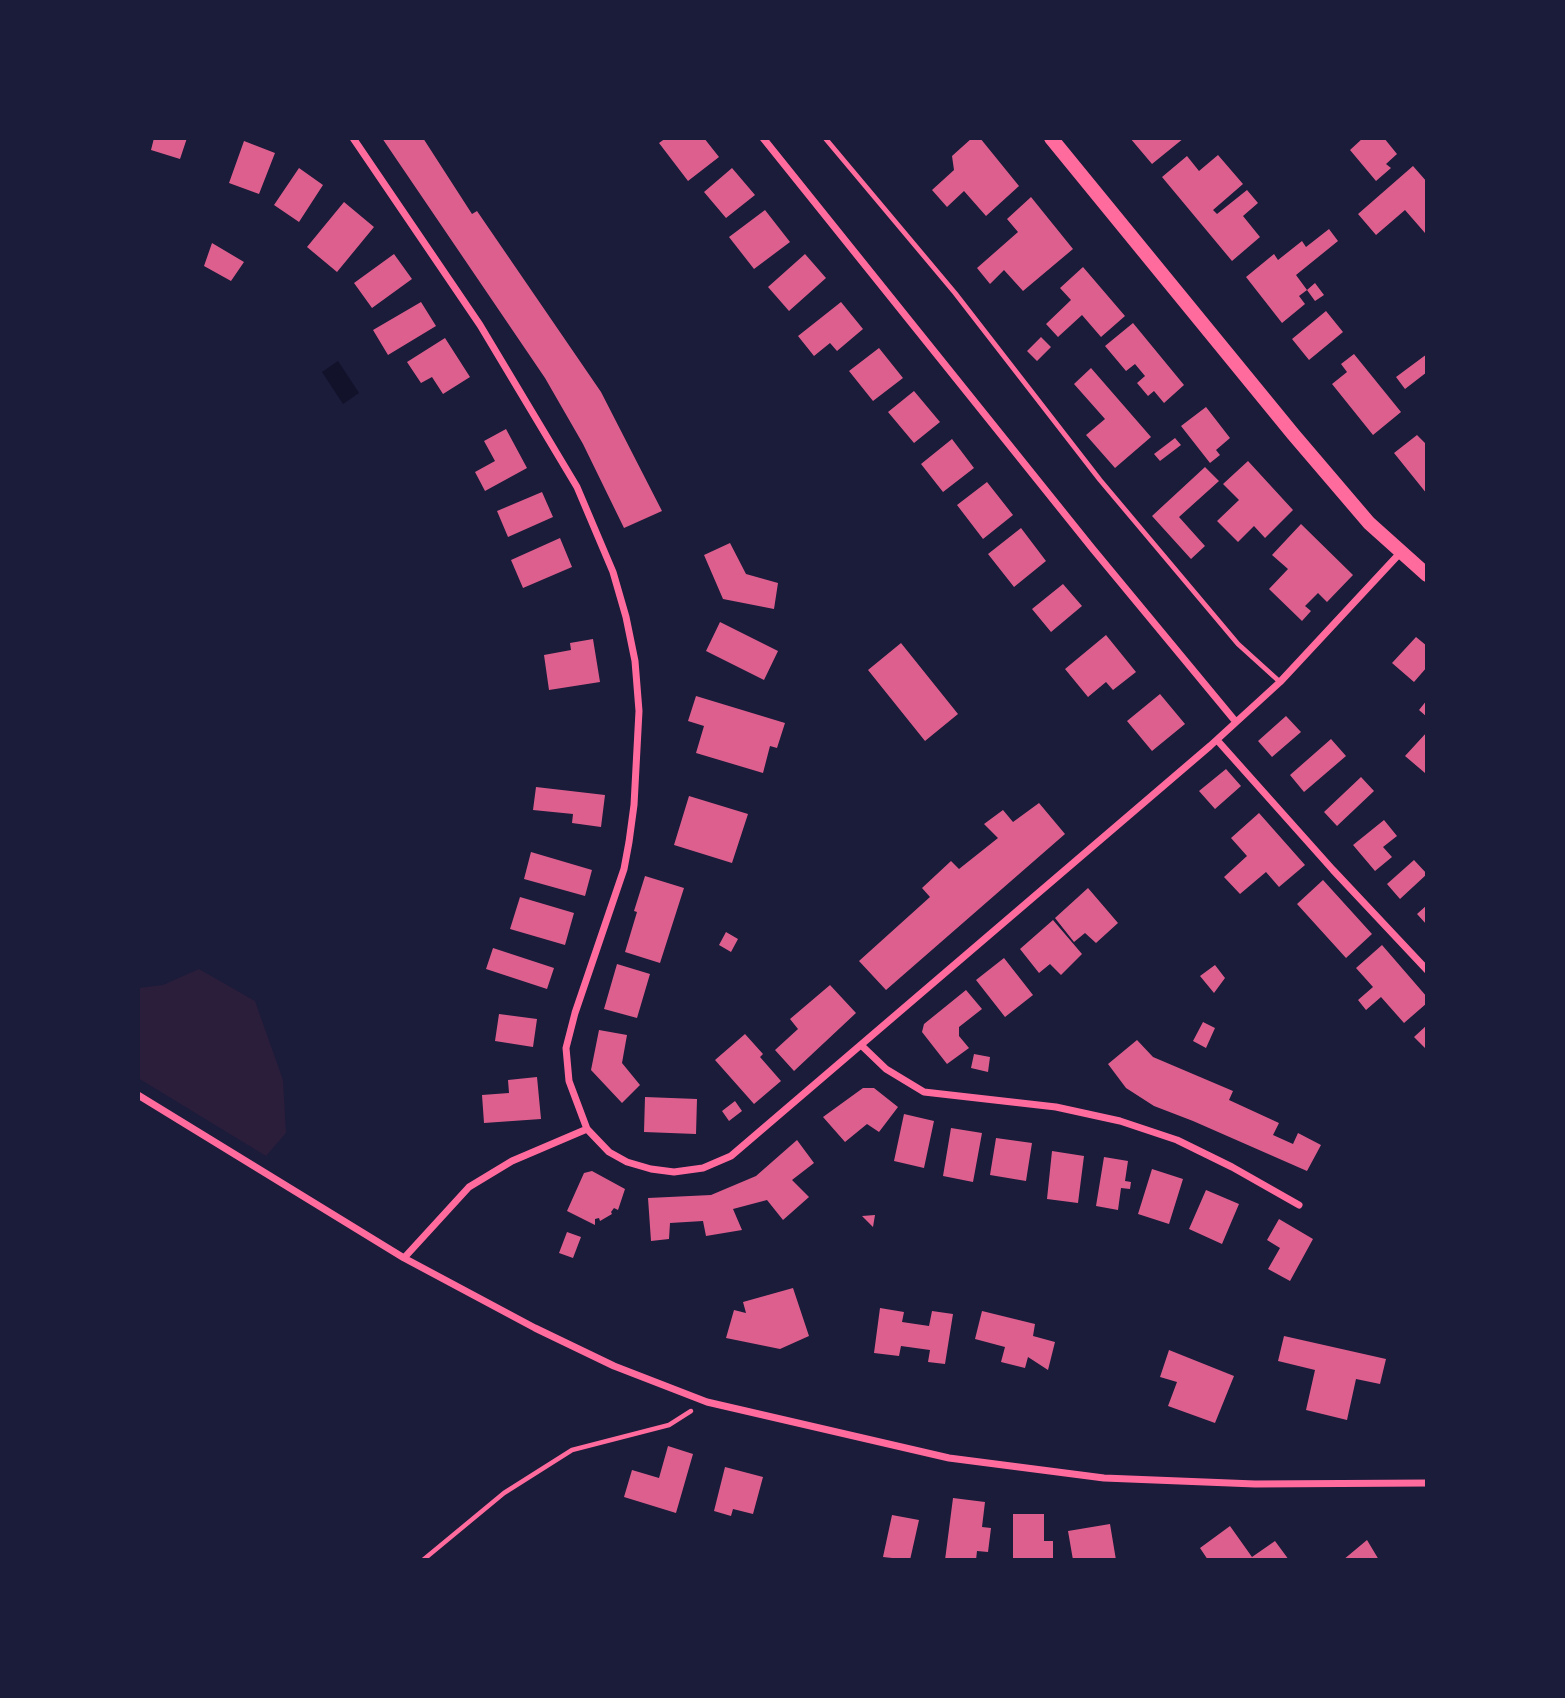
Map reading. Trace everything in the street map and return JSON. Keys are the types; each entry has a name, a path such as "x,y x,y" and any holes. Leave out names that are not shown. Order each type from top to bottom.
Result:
{"main road":[{"path":"1051,138 1369,523 1427,575"}],"street":[{"path":"353,138 480,325 577,486 613,572 626,617 635,661 639,711 634,805 629,842 624,869 575,1013 566,1048 569,1082 587,1129 609,1152 627,1162 674,1172 703,1168 731,1156 1217,740 1280,682 1401,552"},
{"path":"763,138 1092,548 1236,722"},
{"path":"1217,740 1427,970"},
{"path":"861,1045 886,1069 924,1092 1056,1107 1120,1121 1177,1140 1299,1205"},
{"path":"138,1095 404,1258 535,1328 614,1366 707,1402 949,1458 1104,1478 1255,1484 1427,1483"},
{"path":"404,1258 469,1187 512,1161 587,1129"}],"lane":[{"path":"825,138 955,293 1100,480 1238,644 1280,682"}],"path":[{"path":"423,1560 504,1493 572,1450 669,1424 707,1402"}],"shaded area":[{"path":"338,361 359,393 343,404 322,372"},
{"path":"199,969 255,1001 283,1080 286,1133 266,1156 138,1078 138,988 163,985"}],"building":[{"path":"154,138 187,138 180,159 151,150"},
{"path":"382,138 423,138 472,214 477,211 601,392 662,511 624,528 583,444 545,378"},
{"path":"666,138 704,138 719,157 688,181 659,143"},
{"path":"972,138 980,138 1019,186 986,216 964,191 947,207 932,190 954,170 952,156"},
{"path":"1130,138 1184,138 1152,164"},
{"path":"1363,138 1384,138 1397,154 1386,164 1391,168 1376,181 1350,150"},
{"path":"244,141 275,153 259,194 229,183"},
{"path":"1218,155 1243,184 1213,210 1217,214 1247,190 1258,203 1243,216 1260,237 1232,261 1162,177 1187,156 1199,171"},
{"path":"1413,166 1427,182 1427,231 1425,233 1405,210 1376,235 1358,214"},
{"path":"299,168 323,185 299,222 274,205"},
{"path":"732,168 755,195 726,218 704,192"},
{"path":"1031,197 1073,249 1023,291 1004,270 990,284 977,268 1018,232 1007,219"},
{"path":"344,202 374,227 337,272 307,247"},
{"path":"765,210 790,242 754,269 729,237"},
{"path":"1329,229 1338,241 1296,275 1307,290 1299,296 1305,304 1282,323 1246,277 1274,254 1278,260 1302,241 1306,247"},
{"path":"212,243 244,262 231,281 204,266"},
{"path":"394,254 412,279 372,308 354,283"},
{"path":"805,254 826,278 789,311 768,287"},
{"path":"1083,267 1125,316 1101,337 1082,315 1058,337 1046,324 1071,300 1060,288"},
{"path":"1315,283 1324,295 1315,301 1307,290"},
{"path":"421,302 436,326 388,355 373,330"},
{"path":"841,302 863,329 837,351 830,343 814,356 798,336"},
{"path":"1326,311 1343,332 1309,360 1292,339"},
{"path":"1133,323 1184,385 1164,403 1154,391 1148,396 1137,383 1145,376 1135,364 1126,371 1105,346"},
{"path":"1041,337 1051,347 1037,361 1027,351"},
{"path":"445,338 470,377 443,394 432,377 421,383 407,362"},
{"path":"879,348 903,378 873,401 849,371"},
{"path":"1354,354 1401,412 1373,435 1332,384 1347,372 1341,364"},
{"path":"1427,354 1427,372 1405,389 1396,377"},
{"path":"1091,368 1151,437 1115,468 1086,435 1105,419 1074,384"},
{"path":"914,391 940,422 914,443 888,412"},
{"path":"1206,407 1230,438 1216,450 1220,455 1210,463 1181,426"},
{"path":"506,429 527,468 485,491 475,472 495,461 484,441"},
{"path":"1417,435 1427,445 1427,494 1394,453"},
{"path":"1175,438 1181,445 1160,461 1154,454"},
{"path":"952,439 974,468 943,492 921,464"},
{"path":"1248,461 1293,510 1265,538 1254,526 1238,542 1217,521 1239,500 1223,484"},
{"path":"1205,467 1219,481 1179,517 1205,546 1191,559 1152,516"},
{"path":"987,482 1013,515 983,539 957,505"},
{"path":"542,492 553,517 508,537 497,511"},
{"path":"1301,524 1353,575 1327,602 1318,593 1305,606 1311,611 1302,621 1269,589 1288,569 1272,555"},
{"path":"1021,528 1046,561 1014,587 988,554"},
{"path":"560,538 572,567 523,588 511,560"},
{"path":"730,543 746,574 778,583 774,609 723,599 704,555"},
{"path":"1063,584 1082,606 1051,632 1032,609"},
{"path":"720,622 778,651 764,680 706,651"},
{"path":"1106,635 1136,672 1113,690 1106,682 1088,697 1065,669"},
{"path":"1416,637 1427,646 1427,667 1414,682 1392,663"},
{"path":"593,639 600,682 549,690 544,655 571,650 570,643"},
{"path":"901,643 958,714 925,741 868,670"},
{"path":"1160,694 1185,724 1152,751 1127,721"},
{"path":"696,696 785,723 777,748 770,746 763,773 696,753 704,726 688,721"},
{"path":"1427,700 1427,717 1419,710"},
{"path":"1286,716 1301,732 1272,757 1258,741"},
{"path":"1427,732 1427,771 1425,773 1405,756"},
{"path":"1331,739 1346,756 1304,792 1290,775"},
{"path":"1226,769 1241,786 1215,809 1199,791"},
{"path":"1361,777 1374,791 1337,826 1324,812"},
{"path":"536,787 605,795 601,827 572,823 573,814 533,810"},
{"path":"689,796 748,814 732,863 674,845"},
{"path":"1039,803 1065,834 886,990 859,961 930,897 922,888 951,861 959,869 998,838 984,824 1003,810 1013,822"},
{"path":"1259,813 1305,865 1279,887 1266,872 1240,894 1224,877 1247,856 1231,838"},
{"path":"1384,820 1397,836 1383,847 1392,857 1375,871 1353,845"},
{"path":"531,852 592,870 585,896 524,879"},
{"path":"1414,860 1427,874 1400,899 1387,884"},
{"path":"645,876 684,888 660,963 625,952"},
{"path":"1323,880 1372,934 1346,958 1297,904"},
{"path":"1088,888 1118,923 1096,943 1085,933 1074,942 1055,918"},
{"path":"520,897 574,913 565,945 510,929"},
{"path":"1427,905 1427,925 1417,914"},
{"path":"1053,920 1082,954 1061,975 1050,964 1039,973 1020,949"},
{"path":"726,932 738,939 731,952 719,945"},
{"path":"1382,945 1427,997 1427,1003 1404,1023 1381,997 1366,1010 1358,1000 1373,987 1356,968"},
{"path":"493,948 554,968 547,989 486,969"},
{"path":"1004,958 1033,995 1005,1017 976,980"},
{"path":"617,964 650,974 637,1018 604,1009"},
{"path":"1215,965 1225,978 1214,993 1200,976"},
{"path":"830,985 856,1013 794,1071 775,1050 798,1029 790,1019"},
{"path":"966,990 982,1009 959,1027 959,1036 969,1048 947,1064 922,1032 924,1024"},
{"path":"499,1014 537,1019 533,1047 495,1041"},
{"path":"1203,1022 1215,1028 1206,1048 1193,1041"},
{"path":"1427,1025 1427,1050 1414,1037"},
{"path":"599,1030 627,1035 622,1063 640,1085 622,1103 591,1070"},
{"path":"745,1034 763,1054 760,1057 781,1081 754,1104 715,1060"},
{"path":"1137,1040 1153,1057 1233,1091 1229,1100 1279,1123 1273,1135 1293,1144 1298,1133 1321,1145 1307,1171 1154,1106 1126,1088 1108,1064"},
{"path":"974,1054 990,1057 988,1072 971,1068"},
{"path":"537,1077 541,1119 484,1123 482,1095 509,1093 508,1080"},
{"path":"863,1088 874,1088 898,1107 879,1132 867,1124 845,1142 823,1117"},
{"path":"645,1097 697,1099 696,1134 644,1132"},
{"path":"735,1101 742,1111 729,1121 722,1111"},
{"path":"904,1114 934,1121 924,1168 894,1161"},
{"path":"951,1128 982,1133 973,1182 943,1176"},
{"path":"996,1138 1032,1143 1026,1181 990,1175"},
{"path":"797,1140 814,1163 792,1180 809,1197 783,1220 767,1200 733,1209 742,1230 706,1236 703,1221 670,1223 669,1239 651,1241 648,1198 711,1195 756,1176"},
{"path":"1052,1151 1084,1156 1078,1203 1047,1199"},
{"path":"1104,1157 1128,1161 1125,1181 1131,1182 1130,1189 1121,1188 1118,1210 1096,1206"},
{"path":"1152,1169 1183,1179 1169,1224 1138,1214"},
{"path":"592,1171 625,1189 618,1210 614,1208 612,1214 600,1221 599,1218 595,1219 595,1225 567,1211 584,1173"},
{"path":"1206,1190 1239,1204 1222,1244 1189,1229"},
{"path":"875,1215 873,1227 862,1216"},
{"path":"1279,1219 1313,1239 1290,1281 1268,1269 1280,1248 1267,1240"},
{"path":"567,1232 581,1237 573,1258 559,1253"},
{"path":"793,1288 809,1336 780,1349 726,1338 734,1310 746,1313 743,1302"},
{"path":"880,1308 904,1312 902,1322 929,1326 932,1311 953,1314 945,1364 928,1362 930,1350 901,1346 899,1356 874,1353"},
{"path":"982,1311 1035,1324 1033,1336 1055,1342 1048,1370 1028,1357 1025,1368 1001,1362 1005,1347 975,1339"},
{"path":"1284,1336 1386,1359 1380,1384 1356,1379 1347,1420 1306,1410 1315,1370 1278,1361"},
{"path":"1169,1350 1234,1376 1215,1423 1168,1406 1177,1382 1160,1377"},
{"path":"668,1446 693,1454 676,1513 624,1497 632,1470 659,1478"},
{"path":"725,1467 763,1477 753,1514 733,1509 731,1516 714,1511"},
{"path":"953,1498 985,1502 982,1527 991,1528 988,1552 977,1551 976,1560 945,1560"},
{"path":"1013,1514 1044,1514 1044,1541 1053,1541 1053,1560 1013,1560"},
{"path":"892,1515 919,1520 910,1560 883,1557"},
{"path":"1110,1524 1116,1560 1073,1560 1068,1531"},
{"path":"1230,1526 1252,1557 1275,1541 1289,1560 1208,1560 1200,1548"},
{"path":"1367,1540 1379,1560 1343,1560"}]}
